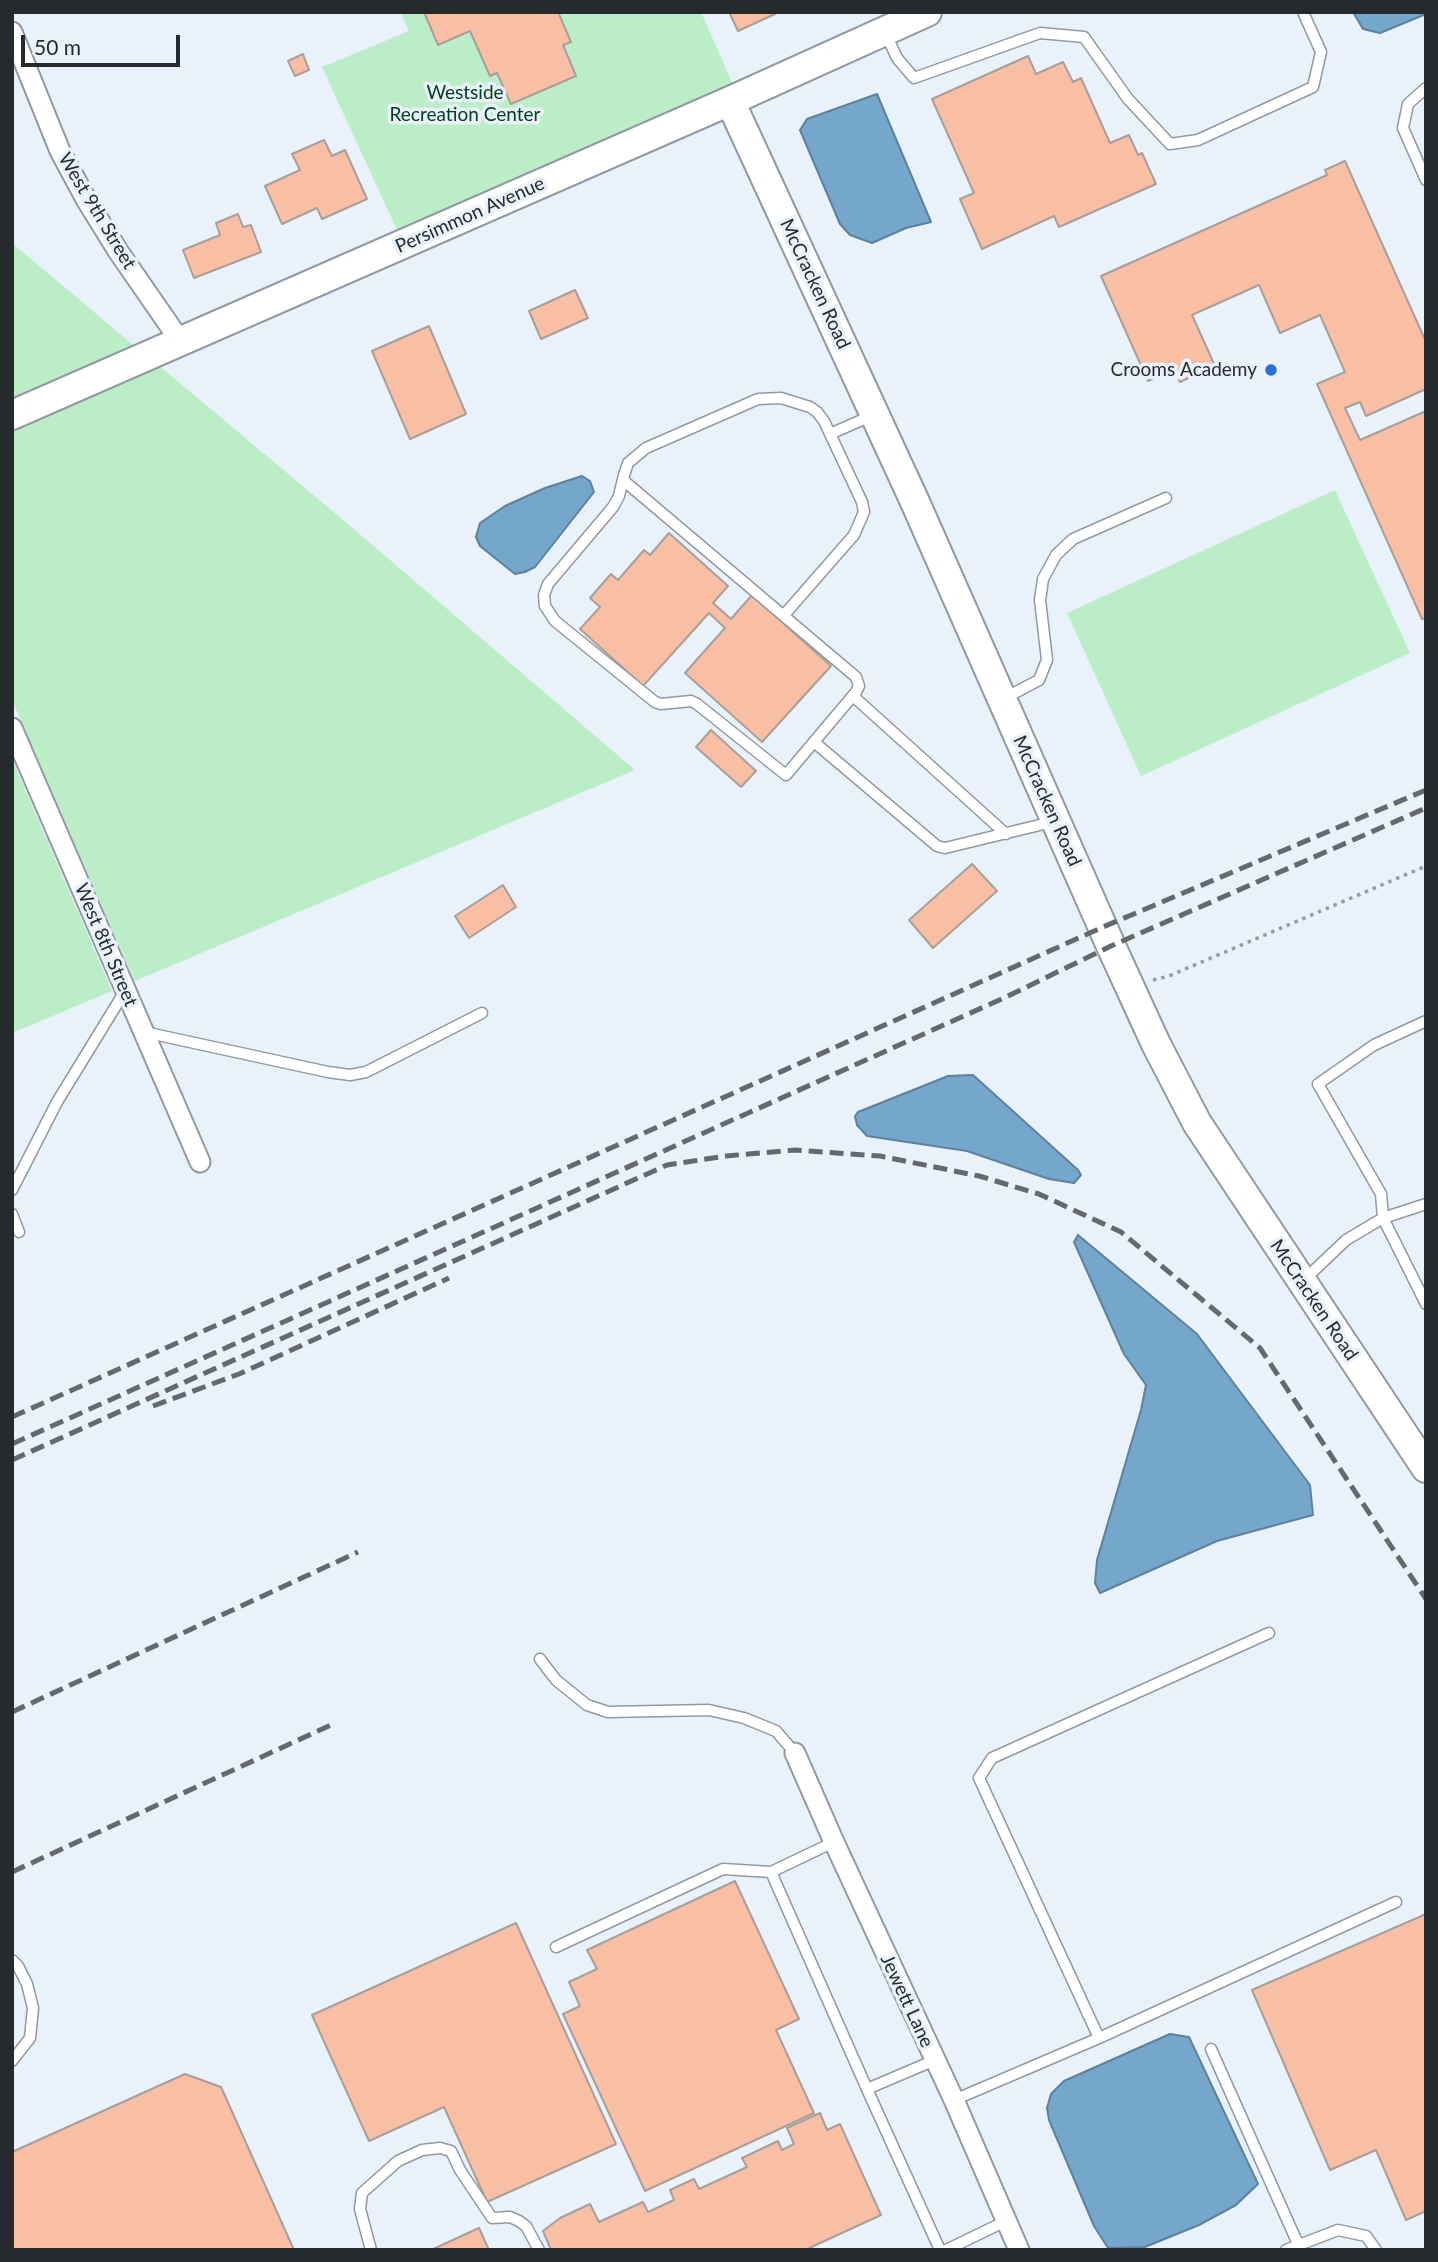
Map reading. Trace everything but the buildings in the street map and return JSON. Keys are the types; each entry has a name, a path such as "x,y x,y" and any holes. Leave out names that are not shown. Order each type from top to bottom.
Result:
{"street":[{"name":"Persimmon Avenue","path":"12,415 730,102 928,12"},
{"name":"West 9th Street","path":"12,32 60,151 86,201 181,342"},
{"name":"McCracken Road","path":"730,102 874,414 1130,986 1197,1123 1301,1283 1418,1451"},
{"name":"West 8th Street","path":"12,728 200,1162"},
{"name":"Jewett Lane","path":"795,1753 954,2100 1019,2250"}],"lane":[{"path":"885,32 897,58 914,78 1040,33 1084,37 1128,99 1170,144 1198,140 1313,87 1321,52 1303,12"},
{"path":"1426,88 1408,104 1403,128 1426,180"},
{"path":"623,480 856,677 859,686 853,696 786,775 697,704 691,701 661,704 655,702 555,621 545,606 544,595 548,584 613,507 619,496 623,480 628,463 646,448 758,399 781,398 810,407 817,412 824,421 862,502 864,512 854,535 784,615"},
{"path":"830,434 874,414"},
{"path":"1002,699 1040,680 1047,660 1040,600 1042,579 1056,555 1073,539 1166,498"},
{"path":"853,696 1006,834"},
{"path":"814,742 937,846 945,848 1056,821"},
{"path":"12,1190 57,1102 125,991"},
{"path":"144,1032 350,1075 366,1072 482,1013"},
{"path":"1426,1021 1374,1045 1318,1084 1381,1194 1383,1218 1426,1304"},
{"path":"1301,1283 1346,1240 1383,1218 1426,1203"},
{"path":"12,1214 19,1232"},
{"path":"1099,2038 979,1778 992,1758 1269,1633"},
{"path":"540,1659 556,1680 587,1705 608,1712 709,1710 744,1718 776,1731 795,1753"},
{"path":"556,1947 723,1869 771,1872 834,1842"},
{"path":"771,1872 940,2250"},
{"path":"954,2100 1099,2038 1396,1902"},
{"path":"12,1960 19,1966 27,1984 33,2008 30,2038 12,2061"},
{"path":"1211,2049 1298,2244"},
{"path":"866,2089 934,2060"},
{"path":"371,2250 360,2208 362,2193 398,2161 422,2150 440,2148 451,2151 460,2170 492,2218 510,2217 519,2221 526,2226 539,2250"},
{"path":"946,2250 1006,2221"},
{"path":"1286,2250 1338,2230 1366,2236 1376,2250"}],"path":[{"path":"1130,986 1169,976 1426,866"}],"green space":[{"name":"Westside Recreation Center","path":"400,12 701,12 734,87 398,232 322,67 409,31"},
{"path":"12,243 138,349 12,403"},
{"path":"157,364 635,770 135,981 12,700 12,427"},
{"path":"1335,490 1410,653 1141,776 1067,613"},
{"path":"12,759 112,991 12,1033"}],"water":[{"path":"1353,12 1426,14 1380,33 1363,29"},
{"path":"877,94 931,222 906,228 872,243 850,235 840,224 800,130 807,119"},
{"path":"582,476 590,481 594,492 535,567 515,574 480,546 476,537 480,523 505,506 545,488"},
{"path":"973,1075 1078,1170 1081,1175 1074,1183 1049,1179 967,1151 867,1136 857,1125 855,1116 858,1112 948,1076"},
{"path":"1078,1235 1197,1334 1310,1485 1313,1515 1217,1541 1100,1593 1095,1583 1097,1560 1146,1385 1124,1354 1074,1242"},
{"path":"1170,2034 1189,2037 1258,2184 1236,2205 1199,2225 1145,2247 1108,2248 1094,2226 1049,2120 1047,2108 1051,2094 1064,2081"}],"railway":[{"path":"12,1417 1103,927 1426,790"},
{"path":"12,1444 1006,997 1111,946 1426,808"},
{"path":"12,1460 667,1165 795,1150 880,1156 979,1176 1039,1194 1121,1232 1260,1348 1426,1599"},
{"path":"153,1406 239,1374 449,1278"},
{"path":"12,1712 358,1552"},
{"path":"12,1872 333,1724"}],"place":[{"name":"Crooms Academy","path":"1271,370"}]}
